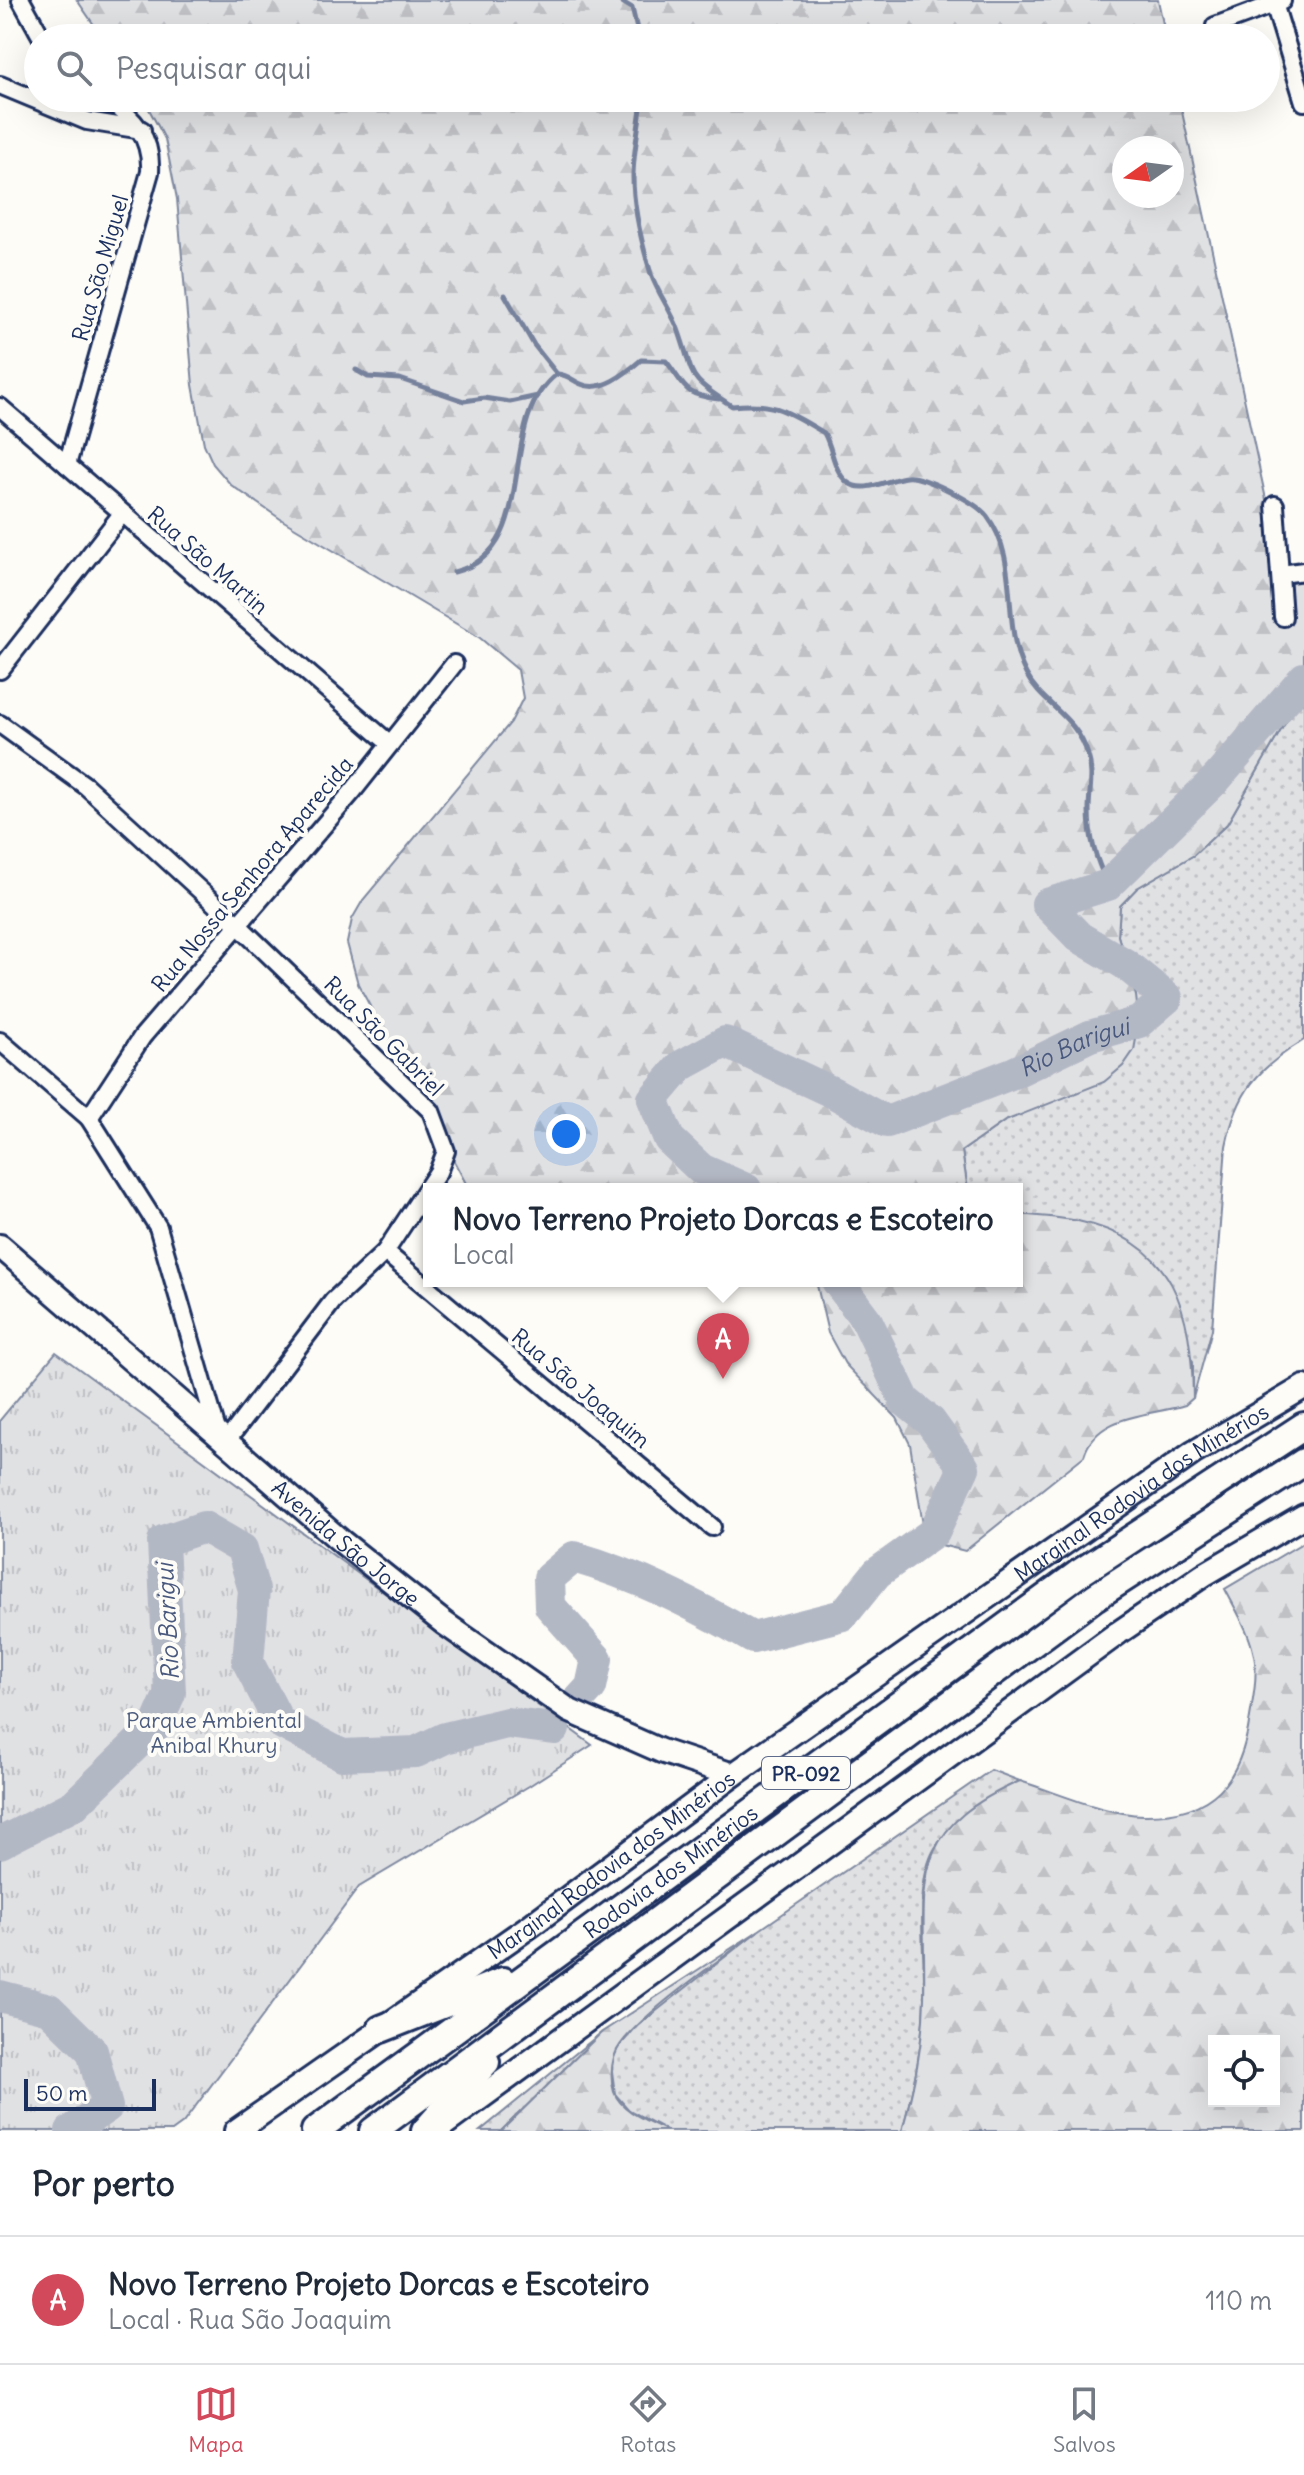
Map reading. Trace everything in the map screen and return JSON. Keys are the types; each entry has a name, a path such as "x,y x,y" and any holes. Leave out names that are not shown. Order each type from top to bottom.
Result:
{"main road":[{"name":"Avenida São Jorge","path":"0,1246 342,1542 444,1623 570,1711 661,1751 733,1775"},
{"name":"Marginal Rodovia dos Minérios","path":"236,2131 530,1926 733,1775 1193,1453 1304,1387"},
{"name":"Rodovia dos Minérios","path":"315,2131 1078,1574 1304,1426"},
{"name":"Rodovia dos Minérios","path":"373,2131 1095,1597 1299,1467"},
{"path":"435,2131 1118,1633 1205,1574 1304,1516"},
{"path":"381,2029 544,1965"},
{"path":"425,2131 521,2024"}],"street":[{"path":"21,0 34,24"},
{"path":"1220,24 1277,1 1304,102"},
{"path":"0,85 24,95"},
{"path":"65,112 87,121 142,130"},
{"path":"122,112 142,130"},
{"name":"Rua São Miguel","path":"67,465 150,172 151,149 142,130"},
{"name":"Rua São Martin","path":"0,407 121,515 390,744"},
{"path":"1275,505 1283,617"},
{"path":"0,670 121,515"},
{"path":"1281,574 1304,571"},
{"name":"Rua Nossa Senhora Aparecida","path":"89,1118 142,1037 454,664"},
{"name":"Rua São Gabriel","path":"0,724 86,786 238,925 431,1111 446,1151 431,1183"},
{"path":"0,1041 89,1118 158,1227 222,1438"},
{"name":"Rua São Gabriel","path":"222,1438 333,1301 385,1252 423,1195"},
{"name":"Rua São Joaquim","path":"385,1252 423,1284"},
{"name":"Rua São Joaquim","path":"427,1287 712,1527"}],"green space":[{"path":"77,0 1158,0 1163,24 93,24"},
{"path":"151,112 1182,112 1272,523 1282,552 1288,560 1304,569 1304,698 1285,723 1227,824 1194,855 1137,888 1120,906 1118,936 1136,996 1139,1023 1134,1050 1123,1066 1104,1082 1005,1121 962,1151 967,1183 466,1183 358,984 347,943 352,919 363,900 511,722 523,698 518,670 480,638 282,520 231,485 213,464 204,444 193,385 177,199 165,139"},
{"path":"1304,698 1304,1040 1262,1072 1243,1096 1231,1127 1226,1146 1212,1329 1193,1398 1193,1361 1078,1221 1023,1215 1023,1183 967,1183 962,1151 1005,1121 1030,1110 1136,996 1118,936 1120,906 1137,888 1194,855 1227,824 1285,723"},
{"path":"1023,1215 1078,1221 1111,1231 1137,1245 1157,1263 1172,1284 1188,1336 1193,1398 1185,1405 1126,1419 1100,1432 1090,1442 1084,1456 965,1551 937,1544 923,1525 910,1444 897,1418 845,1364 828,1333 817,1287 1023,1287"},
{"name":"Parque Ambiental Anibal Khury","path":"56,1352 592,1745 359,1887 183,2123 172,2131 0,2131 0,1420"},
{"path":"1304,1542 1304,2131 902,2131 920,2049 924,1999 924,1895 928,1868 938,1844 955,1822 982,1801 1020,1781 1128,1814 1168,1814 1205,1801 1220,1790 1231,1776 1246,1740 1255,1662 1243,1624 1225,1589"},
{"path":"991,1770 1020,1781 985,1801 962,1819 942,1838 928,1863 922,1901 922,2033 902,2131 668,2131 629,2110 615,2094 611,2064 618,2048 636,2027 758,1931"},
{"path":"758,1931 642,2021 617,2050 612,2076 618,2099 637,2116 668,2131 501,2131 602,2032"},
{"path":"602,2032 501,2131 480,2131"}],"waterway":[{"path":"619,0 632,8 636,24"},
{"path":"640,112 633,189 641,239 651,274 675,322 693,374 705,388 732,406 771,407 824,433 839,472 854,486 868,487 906,477 924,480 949,490 987,516 1004,553 1014,635 1026,674 1076,730 1088,755 1091,776 1090,830 1108,885"},
{"path":"505,295 534,345 557,374"},
{"path":"454,572 482,559 499,539 509,512 527,422 538,395 557,374 581,384 597,386 614,380 641,360 666,361 691,392 719,399"},
{"path":"356,370 368,377 400,379 464,401 484,398 510,402 538,396"},
{"name":"Rio Barigui","path":"732,1183 701,1169 669,1139 653,1099 681,1066 725,1042 834,1093 887,1122 1013,1073 1090,1036 1139,1022 1167,998 1125,964 1079,937 1047,904 1108,885 1217,778 1304,678"},
{"name":"Rio Barigui","path":"579,1700 591,1687 597,1659 550,1606 549,1578 574,1557 666,1592 753,1638 843,1615 877,1573 934,1532 964,1468 930,1421 905,1401 867,1321 842,1287"},
{"name":"Rio Barigui","path":"0,1843 74,1805 156,1725 170,1693 163,1541 204,1527 242,1549 254,1590 248,1662 279,1722 342,1755 416,1752 445,1738 507,1723 554,1729"},
{"name":"Rio Barigui","path":"0,1996 49,2009 92,2051 107,2107 71,2131"}],"place":[{"name":"Novo Terreno Projeto Dorcas e Escoteiro","path":"723,1379"}]}
